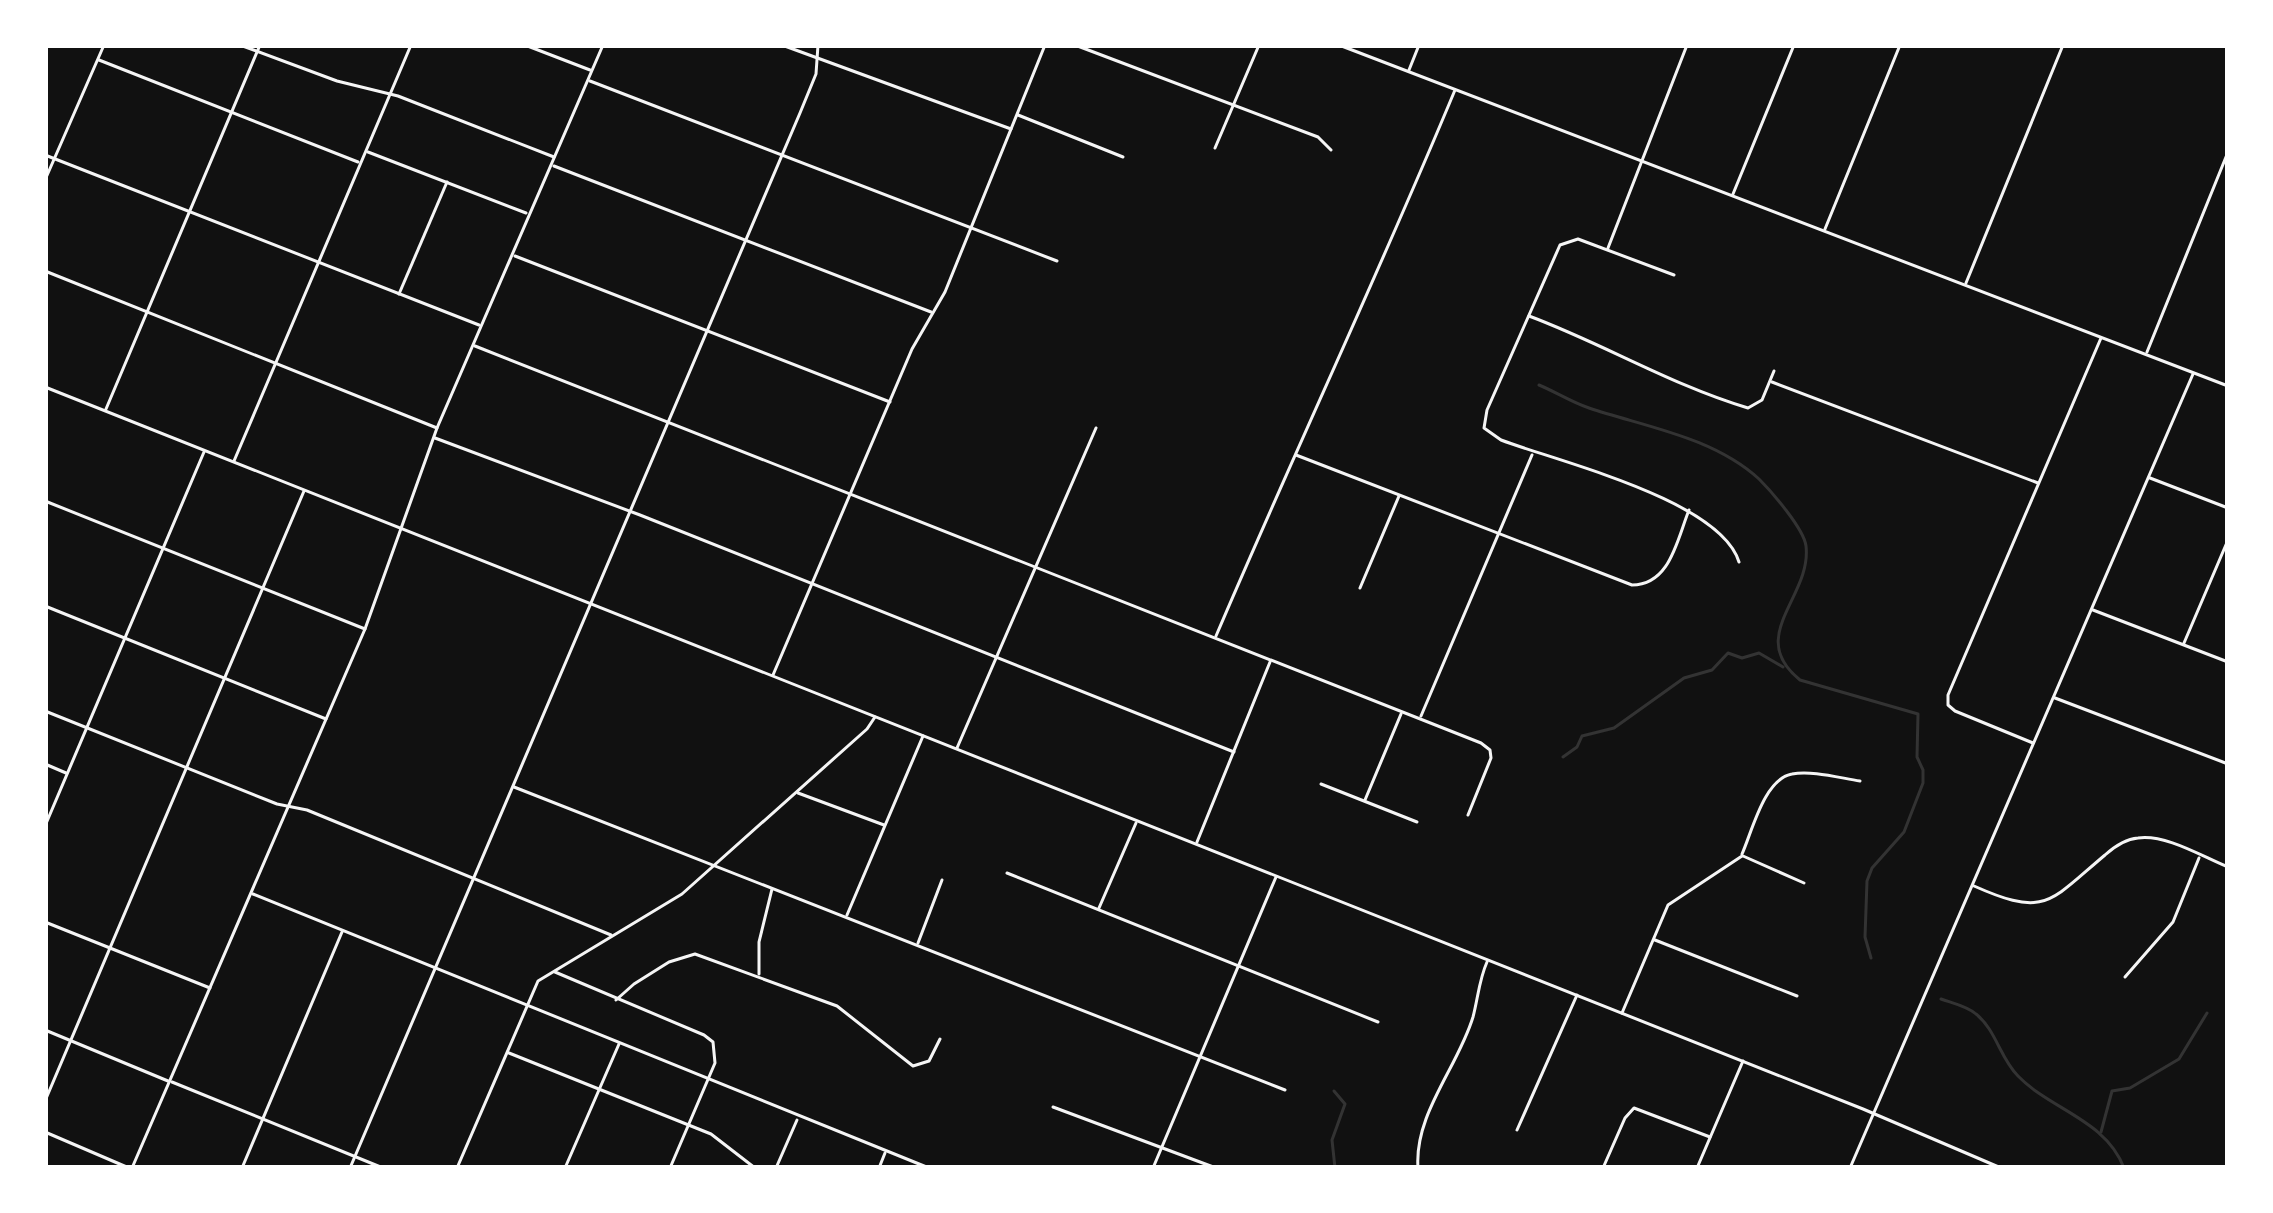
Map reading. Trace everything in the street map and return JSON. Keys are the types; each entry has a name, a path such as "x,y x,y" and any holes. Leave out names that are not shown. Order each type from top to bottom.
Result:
{"street":[{"path":"45,180 104,45"},
{"path":"240,45 555,158"},
{"path":"105,411 260,45"},
{"path":"233,462 411,45"},
{"path":"525,45 592,71"},
{"path":"45,1132 130,1168 364,629 437,428 603,45"},
{"path":"784,45 1013,129"},
{"path":"350,1168 816,74 818,45"},
{"path":"773,676 912,350 972,229 1045,45"},
{"path":"1075,45 1318,137 1331,150"},
{"path":"1215,148 1259,45"},
{"path":"1340,45 2228,386"},
{"path":"1408,71 1419,45"},
{"path":"1608,250 1687,45"},
{"path":"1732,195 1794,45"},
{"path":"1824,231 1900,45"},
{"path":"1965,285 2063,45"},
{"path":"97,60 361,163"},
{"path":"588,80 1057,261"},
{"path":"1216,638 1455,89"},
{"path":"1017,115 1123,158"},
{"path":"366,151 530,215"},
{"path":"2146,354 2228,152"},
{"path":"45,155 481,326"},
{"path":"552,165 933,313"},
{"path":"399,296 447,182"},
{"path":"1673,275 1578,239 1568,240 1552,255 1486,410 1484,428 1491,436 1657,494 1689,511 1734,547 1738,562"},
{"path":"513,255 890,402"},
{"path":"45,271 437,428"},
{"path":"1527,316 1742,406 1757,405 1774,371"},
{"path":"2033,743 1955,711 1948,704 1949,689 2102,337"},
{"path":"473,345 1403,711 1490,750 1490,763 1468,815"},
{"path":"1850,1168 2194,372"},
{"path":"1770,382 2039,483"},
{"path":"45,387 1874,1113 2001,1168"},
{"path":"957,749 1096,428"},
{"path":"434,438 1234,752"},
{"path":"45,826 204,451"},
{"path":"1420,718 1533,452"},
{"path":"1294,454 1639,585 1662,574 1689,511"},
{"path":"2149,477 2228,508"},
{"path":"45,1101 304,491"},
{"path":"1360,588 1400,494"},
{"path":"45,501 364,629"},
{"path":"2183,644 2228,540"},
{"path":"45,606 326,719"},
{"path":"2092,609 2228,662"},
{"path":"1196,843 1271,659"},
{"path":"2054,697 2228,764"},
{"path":"45,711 277,805 289,805 475,877 613,937"},
{"path":"1365,801 1403,711"},
{"path":"457,1168 538,980 673,901 867,729 875,716"},
{"path":"847,917 923,736"},
{"path":"45,764 67,774"},
{"path":"1622,1013 1668,905 1742,856 1780,779 1793,773 1860,781"},
{"path":"1321,784 1417,822"},
{"path":"513,787 1285,1090"},
{"path":"796,792 886,826"},
{"path":"1098,910 1137,820"},
{"path":"1972,885 2017,904 2050,900 2133,838 2151,838 2228,867"},
{"path":"1742,856 1804,883"},
{"path":"2125,977 2173,922 2200,856"},
{"path":"1007,873 1378,1022"},
{"path":"1153,1168 1277,875"},
{"path":"917,944 942,880"},
{"path":"758,976 759,942 773,888"},
{"path":"251,893 928,1168"},
{"path":"45,922 211,988"},
{"path":"242,1168 343,930"},
{"path":"1653,939 1797,996"},
{"path":"616,1000 634,984 686,954 695,954 846,1011 913,1066 929,1061 940,1039"},
{"path":"1418,1168 1420,1139 1473,1017 1477,987 1488,960"},
{"path":"554,970 704,1034 716,1047 716,1063 670,1168"},
{"path":"1517,1130 1576,995"},
{"path":"45,1030 383,1168"},
{"path":"566,1168 619,1044"},
{"path":"507,1052 723,1140 755,1168"},
{"path":"1697,1168 1743,1061"},
{"path":"1052,1107 1216,1168"},
{"path":"1604,1168 1631,1109 1710,1137"},
{"path":"776,1168 798,1117"},
{"path":"879,1168 886,1150"}],"waterway":[{"path":"1539,385 1589,408 1700,443 1759,479 1794,521 1806,546 1800,582 1779,632 1785,664 1800,680 1918,714 1917,757 1923,783 1904,832 1872,868 1867,881 1865,937 1871,958"},
{"path":"1563,757 1577,747 1582,736 1614,728 1684,678 1712,670 1728,653 1742,658 1759,653 1783,667"},
{"path":"1941,999 1976,1014 2018,1076 2104,1138 2124,1168"},
{"path":"2101,1132 2112,1091 2130,1088 2179,1059 2207,1013"},
{"path":"1334,1091 1345,1104 1332,1140 1335,1168"}]}
